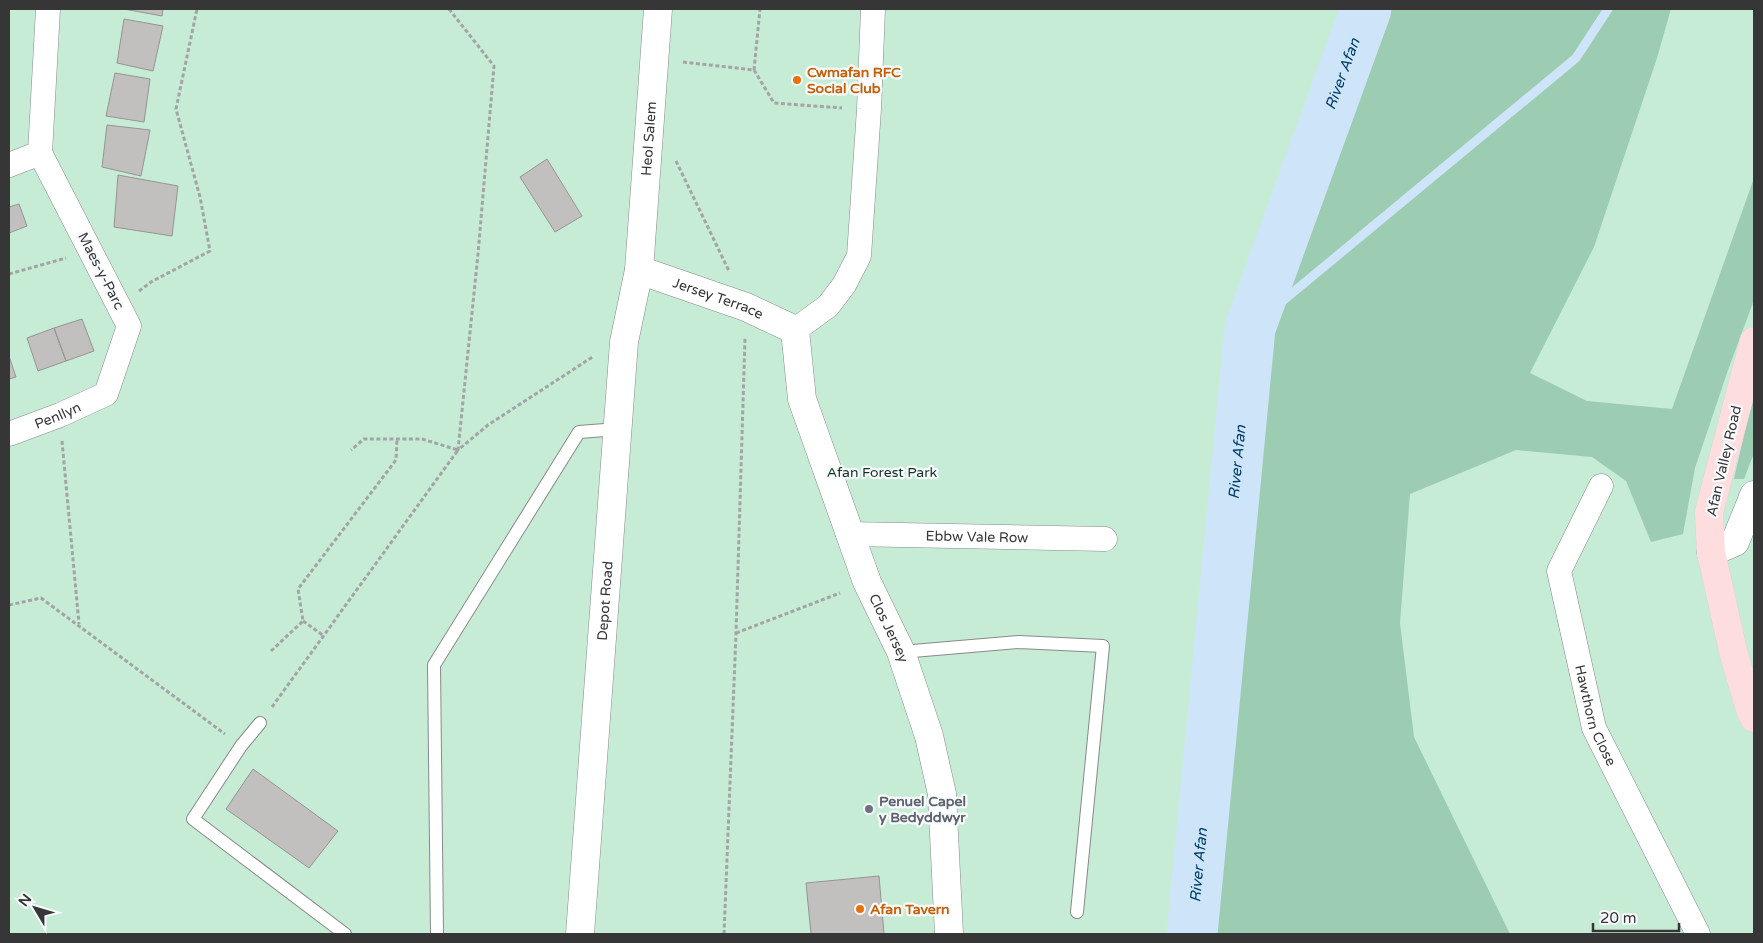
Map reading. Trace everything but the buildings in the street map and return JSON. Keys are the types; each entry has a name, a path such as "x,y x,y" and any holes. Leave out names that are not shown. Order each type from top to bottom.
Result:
{"main road":[{"name":"Heol Salem","path":"639,270 658,9"},
{"name":"Jersey Terrace","path":"639,270 746,307 795,330"},
{"name":"Depot Road","path":"580,934 624,342 639,270"},
{"name":"Clos Jersey","path":"795,330 802,400 848,534 867,582 901,652 929,736 942,794 949,934"},
{"name":"Afan Valley Road","path":"1754,341 1709,512 1711,552 1733,651 1754,718"},
{"path":"1711,552 1735,542 1754,495"}],"street":[{"path":"9,165 40,153 48,9"},
{"path":"795,330 828,306 844,285 859,256 874,9"},
{"name":"Maes-y-Parc","path":"40,153 129,326 106,394"},
{"name":"Penllyn","path":"9,434 60,415 106,394"},
{"name":"Hawthorn Close","path":"1601,486 1559,571 1594,728 1698,934"},
{"name":"Ebbw Vale Row","path":"848,534 1104,539"}],"lane":[{"path":"437,934 434,665 579,432 618,428"},
{"path":"901,652 1019,642 1103,646 1077,912"},
{"path":"260,723 241,746 194,820 345,934"}],"path":[{"path":"119,306 151,282 210,251 200,197 176,109 197,9"},
{"path":"449,9 494,66 478,254 458,450"},
{"path":"760,9 754,70 774,103 869,109"},
{"path":"655,59 754,70"},
{"path":"676,161 746,307 724,934"},
{"path":"9,274 44,263"},
{"path":"260,723 458,450 488,425 590,358 624,342"},
{"path":"60,415 79,624"},
{"path":"351,450 364,439 422,439 458,450"},
{"path":"324,636 303,621 298,589 396,460 398,439"},
{"path":"736,633 867,582"},
{"path":"9,605 41,598 79,624 241,746"},
{"path":"271,651 303,621"}],"green space":[{"name":"Afan Forest Park","path":"9,9 1754,9 1754,934 9,934"},
{"path":"1387,9 1671,9 1657,58 1594,247 1530,373 1587,401 1672,409 1754,178 1754,300 1695,468 1683,534 1651,542 1626,481 1592,457 1516,450 1410,494 1400,623 1414,737 1510,934 1213,934 1228,739 1258,474 1269,338"},
{"path":"1754,398 1754,453 1744,479 1734,479 1748,417"}],"waterway":[{"name":"River Afan","path":"1192,934 1250,328 1366,9"},
{"path":"1250,328 1576,58 1608,9"}],"place":[{"name":"Cwmafan RFC Social Club","path":"797,80"},
{"name":"Penuel Capel y Bedyddwyr","path":"869,809"},
{"name":"Afan Tavern","path":"860,909"}]}
